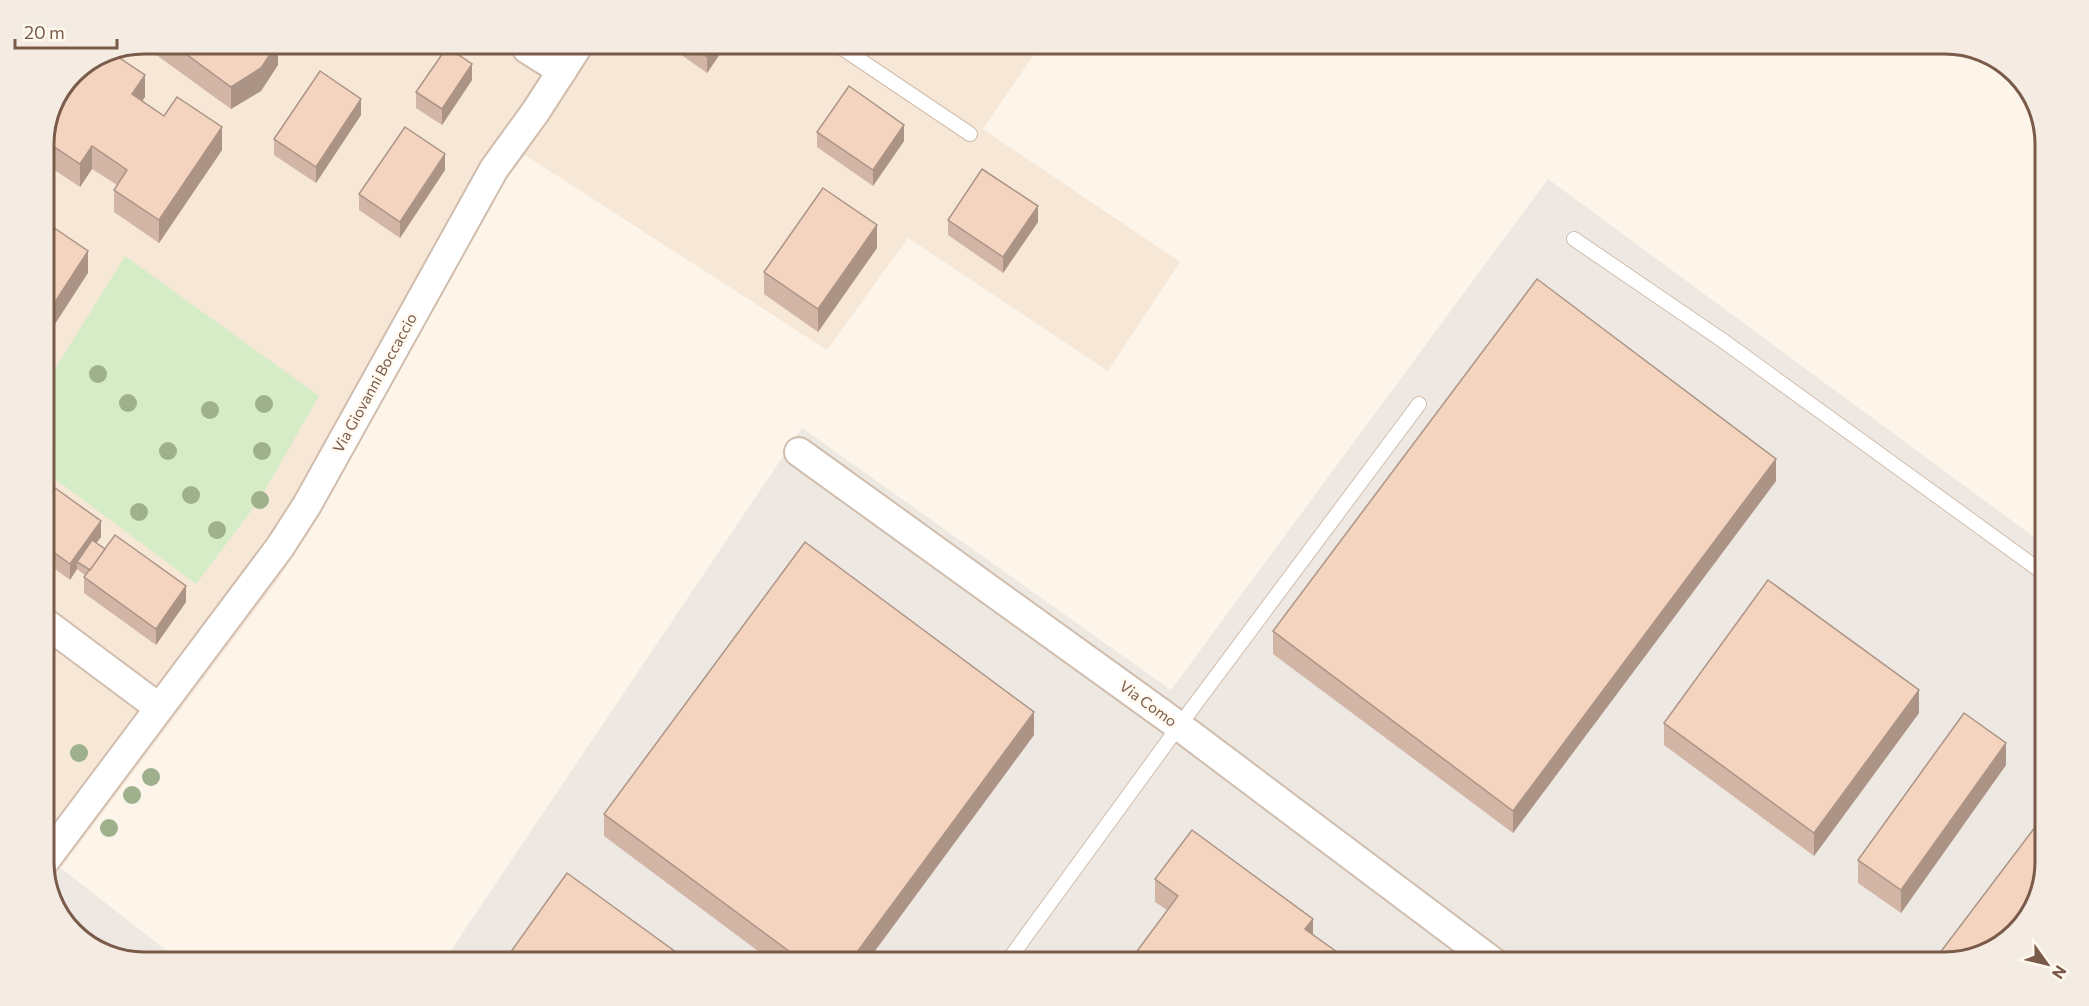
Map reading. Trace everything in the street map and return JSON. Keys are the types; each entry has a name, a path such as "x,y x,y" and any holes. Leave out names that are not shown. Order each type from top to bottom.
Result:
{"street":[{"path":"546,54 569,60"},
{"name":"Via Giovanni Boccaccio","path":"54,848 280,547 307,505 494,169 569,60"},
{"name":"Via Como","path":"799,453 1179,726 1478,952"},
{"path":"54,629 158,707"}],"lane":[{"path":"851,54 970,134"},
{"path":"1574,239 1722,340 2035,567"},
{"path":"1015,952 1179,726 1419,404"}],"shaded area":[{"path":"144,54 1034,54 983,129 1180,262 1108,371 908,238 827,350 525,155 503,184 305,537 278,580 55,876 54,138 58,119 94,69 109,61"},
{"path":"1548,179 2035,538 2034,873 1957,951 1945,952 450,952 802,428 1171,690"},
{"path":"61,868 168,952 126,950 99,940 80,926 66,907 55,876"}],"green space":[{"path":"125,256 319,396 260,499 196,584 54,478 54,371"}],"building":[{"path":"186,54 270,54 261,68 231,87"},
{"path":"442,54 457,54 472,64 442,109 416,92"},
{"path":"119,58 145,75 132,94 164,116 177,97 222,127 159,220 114,190 127,170 92,146 80,164 54,147 61,109 80,80 94,69"},
{"path":"320,71 361,99 316,167 274,139"},
{"path":"849,86 904,125 873,170 817,132"},
{"path":"405,127 445,154 400,222 359,194"},
{"path":"982,169 1038,206 1003,257 948,220"},
{"path":"823,188 877,225 818,309 764,272"},
{"path":"54,228 88,251 54,304"},
{"path":"1537,279 1776,459 1513,811 1273,631"},
{"path":"54,487 101,521 70,564 54,552"},
{"path":"115,535 186,586 156,629 84,577"},
{"path":"92,540 105,549 90,570 77,562"},
{"path":"805,542 1034,712 857,952 790,952 604,814"},
{"path":"1768,580 1919,690 1814,833 1664,723"},
{"path":"1964,713 2006,743 1901,890 1858,860"},
{"path":"2035,827 2033,880 2028,897 2013,921 1985,943 1957,951 1941,952"},
{"path":"1192,830 1313,919 1305,929 1337,952 1136,952 1178,896 1155,879"},
{"path":"567,873 676,952 511,952"}]}
